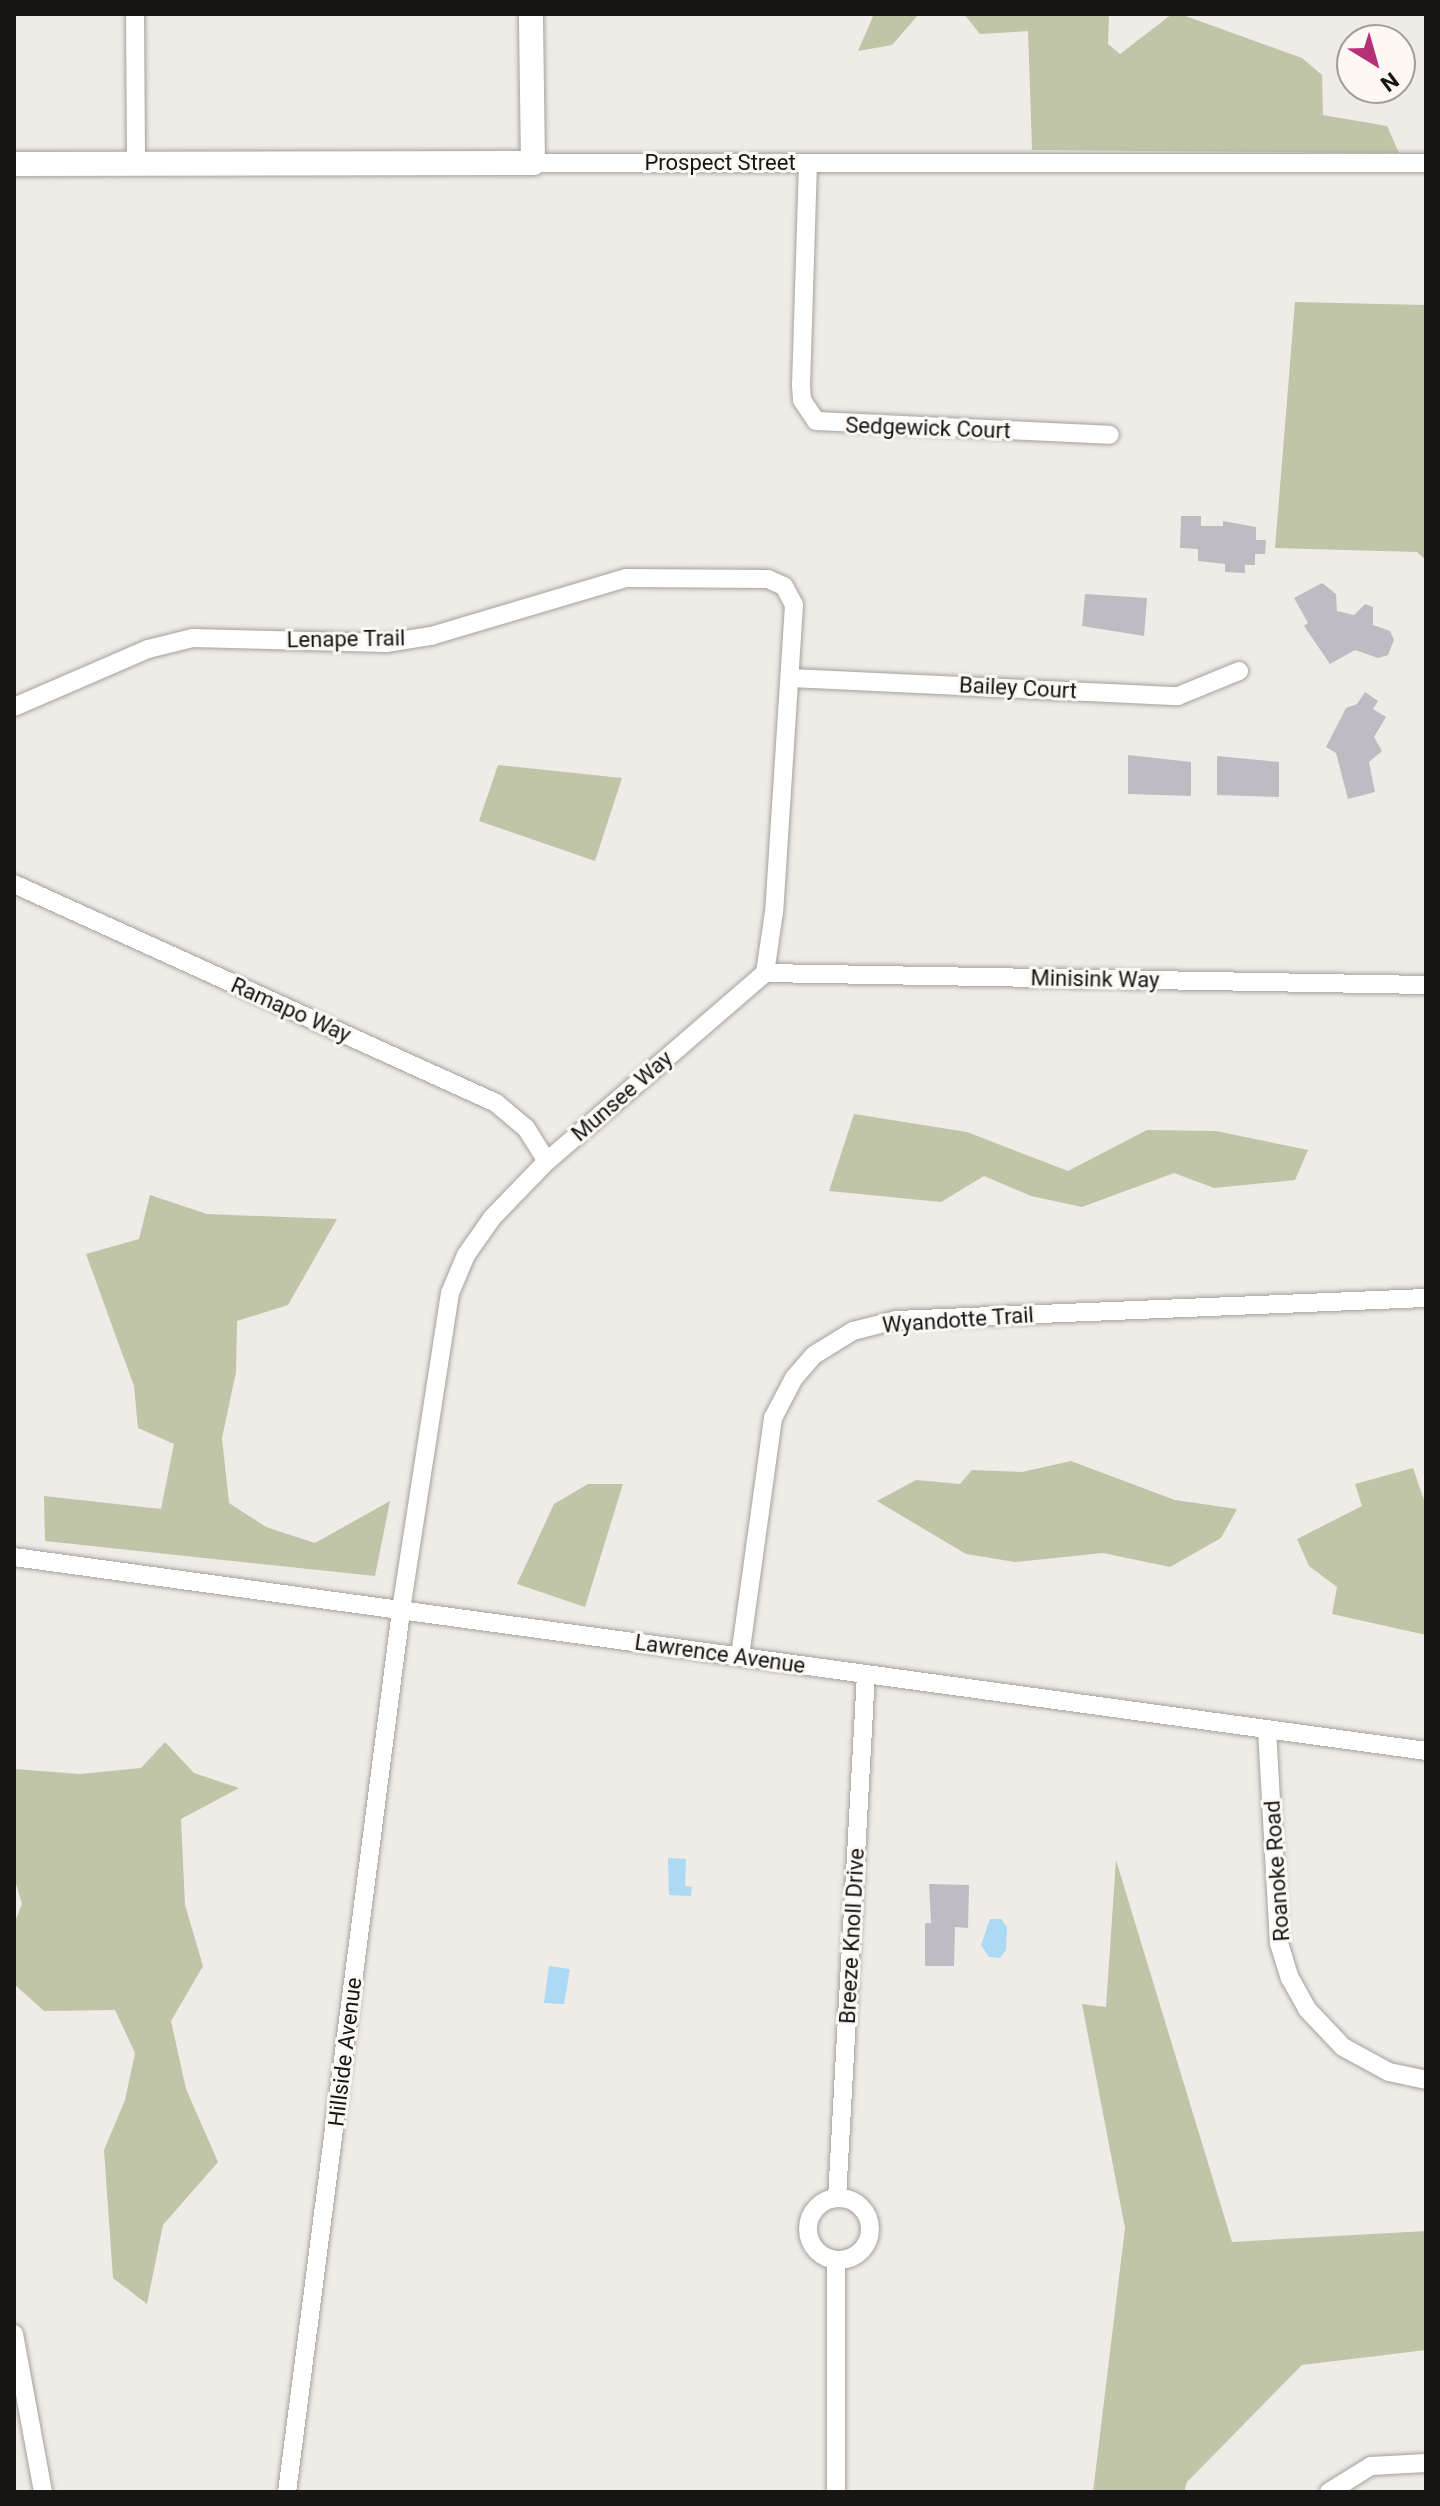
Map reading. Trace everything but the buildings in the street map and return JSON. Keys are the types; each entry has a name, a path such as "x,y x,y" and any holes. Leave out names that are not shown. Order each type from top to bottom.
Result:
{"street":[{"path":"135,14 136,166"},
{"path":"531,14 533,163"},
{"name":"Sedgewick Court","path":"808,163 801,385 802,400 816,421 1110,435"},
{"name":"Prospect Street","path":"14,164 1426,163"},
{"name":"Lenape Trail","path":"14,707 148,649 193,638 386,643 431,636 626,578 779,583 790,592 794,605 791,678"},
{"name":"Bailey Court","path":"791,678 1178,696 1239,671"},
{"path":"765,973 791,678"},
{"name":"Ramapo Way","path":"14,884 496,1103 526,1128 547,1161"},
{"name":"Minisink Way","path":"765,973 1426,985"},
{"name":"Munsee Way","path":"401,1611 450,1293 466,1255 492,1218 547,1161 765,973"},
{"name":"Wyandotte Trail","path":"740,1656 773,1418 804,1366 853,1331 896,1320 1426,1298"},
{"name":"Lawrence Avenue","path":"14,1557 1426,1751"},
{"name":"Hillside Avenue","path":"287,2492 401,1611"},
{"name":"Breeze Knoll Drive","path":"837,2198 866,1674"},
{"name":"Roanoke Road","path":"1267,1729 1279,1943 1290,1978 1312,2016 1343,2047 1389,2072 1426,2080"},
{"path":"837,2198 863,2209 870,2228 857,2255 836,2260 817,2252 808,2233 813,2213 837,2198"},
{"path":"836,2260 836,2492"},
{"path":"14,2334 43,2492"},
{"path":"1329,2492 1371,2466 1426,2463"}],"green space":[{"path":"874,14 919,14 892,45 858,51"},
{"path":"964,14 1109,14 1108,44 1120,54 1172,14 1180,14 1302,58 1322,75 1323,115 1387,126 1399,153 1032,150 1028,31 980,34"},
{"path":"1295,302 1426,305 1426,560 1417,552 1275,548"},
{"path":"498,765 622,778 595,861 479,821"},
{"path":"854,1114 967,1132 1068,1171 1147,1130 1216,1131 1308,1150 1295,1180 1214,1188 1174,1173 1082,1207 1031,1196 984,1176 941,1202 829,1191"},
{"path":"150,1195 207,1214 337,1219 288,1305 237,1321 236,1372 222,1438 229,1503 266,1527 315,1543 390,1501 375,1576 45,1541 44,1496 161,1509 174,1444 138,1428 134,1386 86,1254 139,1239"},
{"path":"1071,1461 1175,1500 1237,1509 1221,1538 1170,1567 1103,1553 1015,1562 966,1554 877,1501 916,1480 960,1484 972,1470 1022,1472"},
{"path":"1413,1468 1426,1506 1426,1635 1332,1614 1337,1587 1309,1566 1297,1539 1362,1506 1355,1484"},
{"path":"588,1484 623,1484 585,1607 517,1584 554,1504"},
{"path":"165,1742 194,1773 239,1788 181,1819 185,1905 203,1966 171,2021 186,2089 218,2162 163,2225 147,2304 113,2278 104,2150 125,2100 135,2053 115,2010 44,2011 14,1984 14,1924 22,1904 14,1877 14,1769 80,1774 141,1768"},
{"path":"1116,1860 1232,2242 1426,2231 1426,2350 1302,2365 1187,2482 1184,2492 1093,2492 1125,2228 1082,2004 1106,2007"}],"water":[{"path":"668,1858 686,1859 685,1886 692,1887 691,1896 669,1895"},
{"path":"990,1919 1001,1919 1007,1927 1006,1950 1000,1958 989,1957 981,1945"},
{"path":"549,1966 570,1969 564,2004 544,2003"}]}
